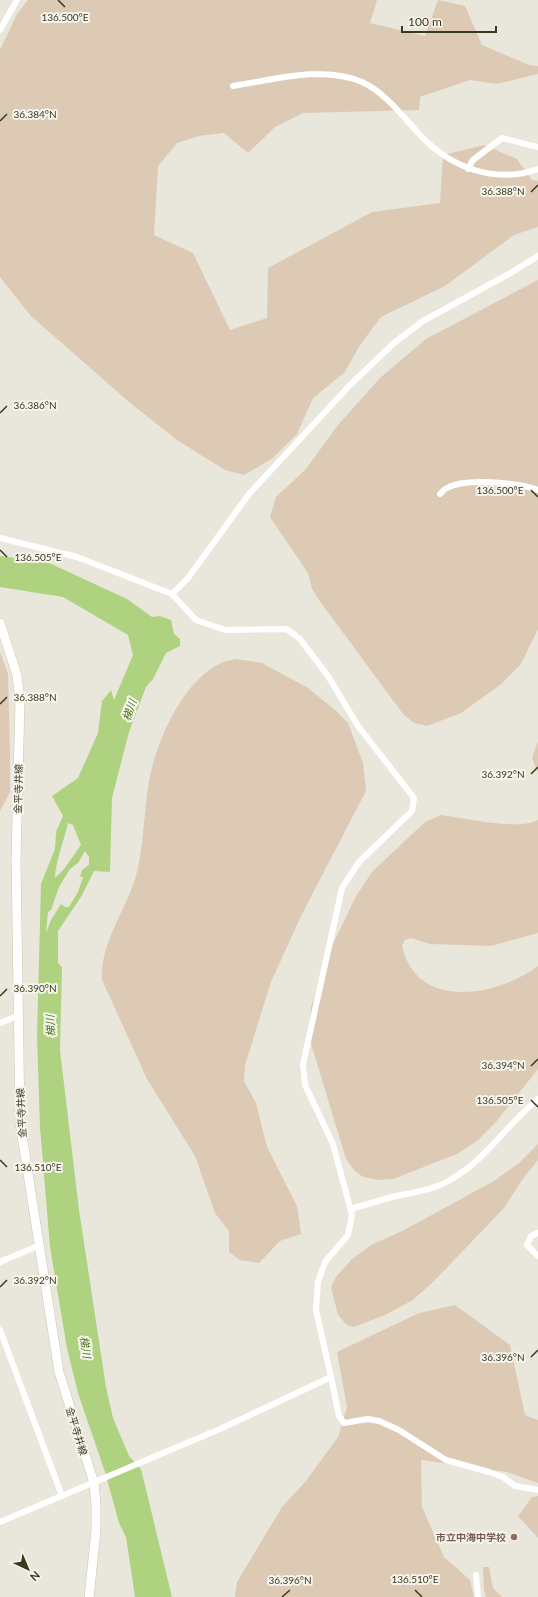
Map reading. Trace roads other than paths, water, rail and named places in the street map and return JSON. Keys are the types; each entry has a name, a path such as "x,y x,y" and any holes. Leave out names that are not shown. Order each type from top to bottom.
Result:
{"main road":[{"name":"金平寺井線","path":"0,623 17,675 20,701 16,859 20,1015 20,1122 40,1245 58,1372 94,1484 96,1531 89,1597"}],"street":[{"path":"0,30 17,0"},
{"path":"233,86 306,75 341,76 363,83 389,101 422,137 439,152 468,169 493,175 523,174 538,169"},
{"path":"468,169 473,160 502,138 538,147"},
{"path":"172,594 188,578 249,494 350,385 394,343 423,321 509,274 538,256"},
{"path":"440,494 447,488 477,482 510,483 538,490"},
{"path":"0,538 77,557 172,594 196,620 225,630 287,629 300,639 328,676 358,726 414,798 412,811 359,862 342,888 303,1064 305,1085 333,1144 352,1215 348,1235 325,1262 318,1282 316,1310 339,1416 344,1422 368,1419 379,1421 399,1430 446,1460 503,1477 515,1486 538,1490"},
{"path":"0,1022 20,1015"},
{"path":"350,1209 392,1197 425,1191 450,1180 481,1157 515,1120 538,1100"},
{"path":"538,1233 531,1236 527,1245 538,1256"},
{"path":"0,1262 40,1245"},
{"path":"0,1330 62,1496"},
{"path":"0,1522 94,1484 220,1429 331,1377"},
{"path":"476,1575 478,1597"}],"water":[{"name":"梯川","path":"0,556 47,562 127,599 152,617 160,616 171,620 174,634 180,639 180,646 166,653 153,679 146,687 129,732 112,798 110,872 94,871 81,897 58,931 58,963 62,967 60,1050 79,1210 106,1387 113,1418 129,1456 141,1469 172,1597 135,1597 126,1537 119,1523 105,1472 78,1393 67,1348 50,1247 40,1127 37,1037 41,884 55,849 56,832 63,816 52,796 78,778 98,733 102,701 111,690 114,700 133,655 128,635 63,597 0,587","holes":["68,823 73,825 81,845 64,869 55,878 58,857","85,851 89,857 89,865 82,870 80,877 83,877 78,892 69,907 65,907 61,904 51,920 46,933 48,912 51,910 59,887 70,869 78,863"]}],"place":[{"name":"市立中海中学校","path":"514,1537"}]}
